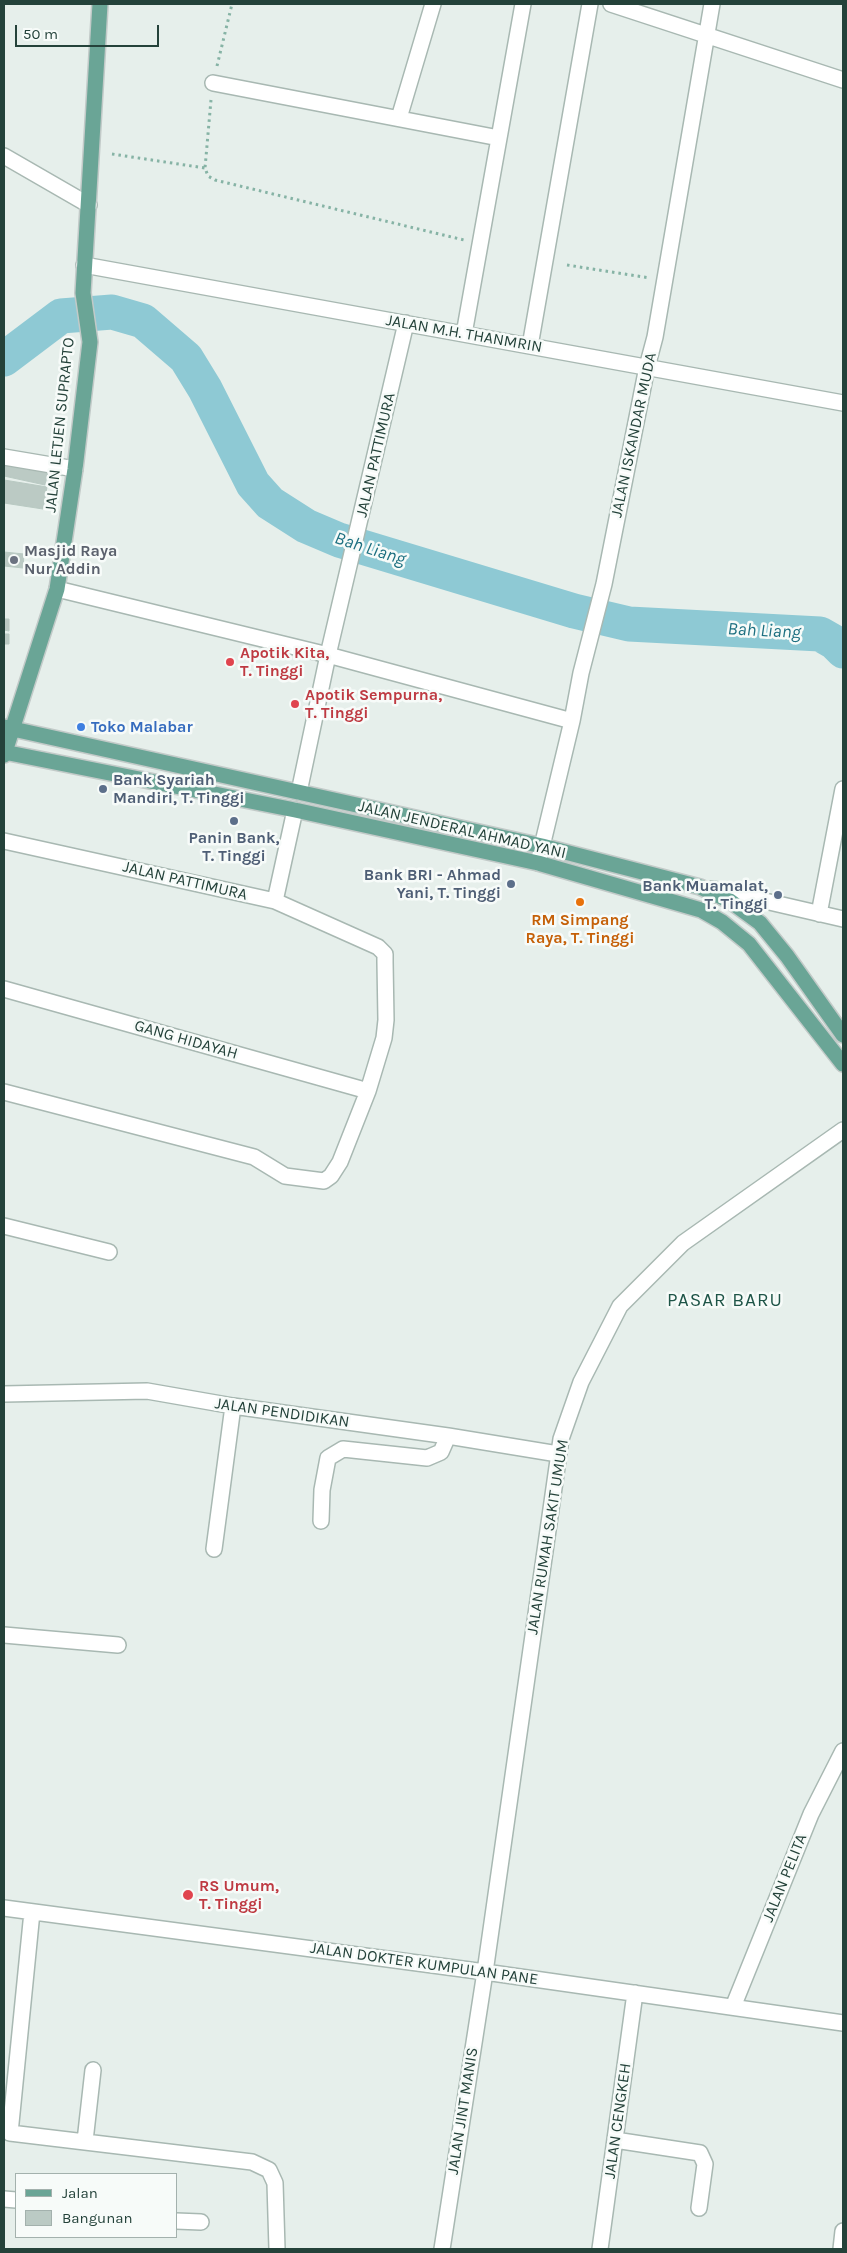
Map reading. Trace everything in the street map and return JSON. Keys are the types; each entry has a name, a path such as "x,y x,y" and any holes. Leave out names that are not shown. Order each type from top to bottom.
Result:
{"main road":[{"name":"JALAN LETJEN SUPRAPTO","path":"4,753 8,727 57,588 75,469 90,342 83,293 100,4"},
{"name":"JALAN JENDERAL AHMAD YANI","path":"8,727 542,846 700,886 730,901 760,923 788,956 843,1035"},
{"name":"JALAN JENDERAL AHMAD YANI","path":"4,753 295,810 538,863 701,910 722,922 749,944 843,1064"}],"street":[{"path":"399,118 433,4"},
{"path":"464,334 482,244 522,4"},
{"path":"530,346 590,4"},
{"path":"611,4 843,80"},
{"name":"JALAN ISKANDAR MUDA","path":"538,863 572,721 581,673 604,584 647,367 655,337 712,4"},
{"path":"213,84 499,138"},
{"path":"4,156 88,204"},
{"name":"JALAN M.H. THANMRIN","path":"84,264 843,403"},
{"name":"JALAN PATTIMURA","path":"299,792 328,656 364,509 406,323"},
{"path":"4,457 75,469"},
{"path":"57,588 328,656 572,721"},
{"path":"819,914 843,789"},
{"path":"274,901 295,810"},
{"name":"JALAN PATTIMURA","path":"4,841 274,901 378,947 385,954 384,1038 368,1091"},
{"path":"700,886 843,919"},
{"name":"GANG HIDAYAH","path":"4,989 368,1091"},
{"path":"4,1092 254,1157 285,1176 324,1181 331,1176 340,1162 368,1091"},
{"name":"JALAN RUMAH SAKIT UMUM","path":"485,1972 558,1454 561,1439 581,1382 620,1306 683,1243 843,1130"},
{"path":"4,1226 109,1252"},
{"name":"JALAN PENDIDIKAN","path":"4,1394 147,1391 233,1406 448,1436 558,1454"},
{"path":"214,1549 233,1406"},
{"path":"321,1522 322,1490 328,1458 343,1449 427,1458 441,1452 448,1436"},
{"path":"4,1635 118,1645"},
{"name":"JALAN PELITA","path":"733,2007 811,1814 843,1751"},
{"name":"JALAN DOKTER KUMPULAN PANE","path":"4,1908 485,1972 843,2023"},
{"path":"32,1912 10,2133 230,2157 252,2162 268,2170 276,2183 277,2249"},
{"name":"JALAN JINT MANIS","path":"442,2249 485,1972"},
{"name":"JALAN CENGKEH","path":"600,2249 635,1993"},
{"path":"85,2140 93,2070"},
{"path":"615,2140 700,2153 705,2164 698,2208"},
{"path":"178,2221 201,2222"},
{"path":"841,2249 843,2231"}],"path":[{"path":"232,4 213,84 205,168 208,176 215,180 482,244"},
{"path":"112,154 205,168"},
{"path":"567,265 665,280"}],"building":[{"path":"4,463 48,472 45,485 4,476"},
{"path":"4,480 47,487 43,509 4,503"},
{"name":"Masjid Raya Nur Addin","path":"4,552 24,554 23,568 4,566"},
{"path":"4,619 9,619 9,631 4,630"},
{"path":"4,634 9,634 9,644 4,644"}],"waterway":[{"name":"Bah Liang","path":"4,359 61,316 112,312 143,321 186,358 205,389 253,484 270,503 306,526 339,540 574,611 629,624 820,634 834,642 843,651"}],"place":[{"name":"Masjid Raya Nur Addin","path":"14,560"},
{"name":"Apotik Kita, T. Tinggi","path":"230,662"},
{"name":"Apotik Sempurna, T. Tinggi","path":"295,704"},
{"name":"Toko Malabar","path":"81,727"},
{"name":"Bank Syariah Mandiri, T. Tinggi","path":"103,789"},
{"name":"Panin Bank, T. Tinggi","path":"234,821"},
{"name":"Bank BRI - Ahmad Yani, T. Tinggi","path":"511,884"},
{"name":"Bank Muamalat, T. Tinggi","path":"778,895"},
{"name":"RM Simpang Raya, T. Tinggi","path":"580,902"},
{"name":"RS Umum, T. Tinggi","path":"188,1895"}],"district":[{"name":"PASAR BARU","path":"725,1301"}]}
